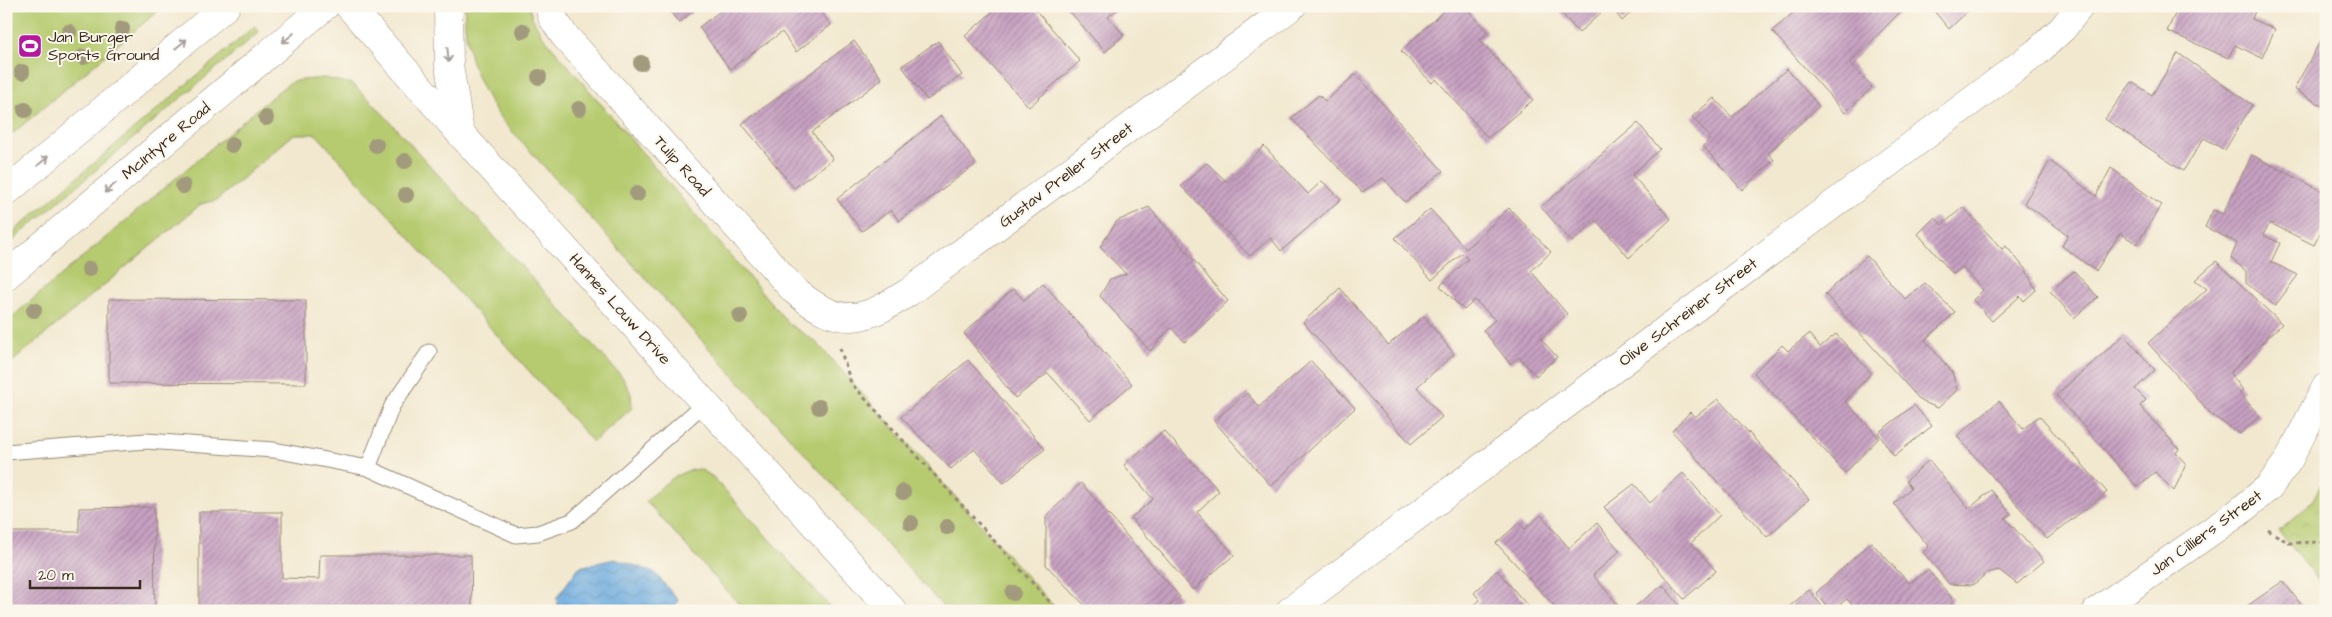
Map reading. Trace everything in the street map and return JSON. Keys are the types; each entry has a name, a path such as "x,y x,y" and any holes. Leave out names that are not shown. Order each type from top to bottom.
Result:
{"street":[{"path":"6,192 226,6"},
{"name":"McIntyre Road","path":"6,276 325,6"},
{"name":"Hannes Louw Drive","path":"348,6 460,133 893,611"},
{"path":"448,6 449,58 460,133"},
{"name":"Tulip Road","path":"548,6 552,17 564,35 795,292 810,304 830,314"},
{"name":"Gustav Preller Street","path":"830,314 851,318 870,315 910,292 1292,6"},
{"name":"Olive Schreiner Street","path":"1290,611 2037,52 2063,28 2080,6"},
{"name":"Jan Cilliers Street","path":"2098,610 2239,512 2269,488 2288,461 2326,387"}],"lane":[{"path":"368,468 392,406 429,352"},
{"path":"6,452 146,441 274,450 368,468 516,535 538,533 572,521 705,403"}],"path":[{"path":"830,314 851,383 1058,611"},
{"path":"2239,512 2289,543 2326,542"}],"green space":[{"path":"6,6 164,6 6,139"},
{"path":"465,6 529,6 532,17 541,34 789,324 816,342 1058,611 947,611 502,120 485,93 473,66 466,37"},
{"path":"255,26 259,32 6,246 6,238"},
{"path":"324,78 352,84 372,102 623,378 631,394 632,408 593,442 316,134 294,134 217,200 201,204 6,367 6,322 280,90 293,81"},
{"path":"700,469 713,477 834,611 745,611 646,501 677,476 684,472"},
{"path":"2326,476 2326,590 2279,531 2311,503"}],"water":[{"path":"615,559 654,572 678,600 673,611 558,611 557,597 579,567"}],"building":[{"path":"666,6 699,6 679,23"},
{"path":"727,6 816,6 831,25 796,52 782,32 730,69 699,27"},
{"path":"999,6 1032,6 1080,61 1029,107 965,36"},
{"path":"1065,6 1121,6 1108,17 1124,35 1105,52"},
{"path":"1449,6 1465,6 1488,33 1480,40 1533,100 1488,138 1436,79 1432,83 1401,51"},
{"path":"1560,6 1608,6 1579,33 1558,9"},
{"path":"1611,6 1638,6 1622,21"},
{"path":"1801,6 1900,6 1903,9 1850,63 1872,87 1845,113 1772,31"},
{"path":"1930,6 1973,6 1949,29"},
{"path":"2179,6 2257,6 2252,19 2275,29 2262,58 2235,45 2228,58 2167,31"},
{"path":"2326,31 2326,108 2294,89"},
{"path":"854,41 882,79 812,132 833,159 794,188 742,124"},
{"path":"938,41 962,75 927,100 902,66"},
{"path":"2178,53 2252,105 2225,150 2204,138 2183,171 2105,119 2132,82 2152,95"},
{"path":"1787,69 1819,106 1768,153 1774,160 1742,190 1703,146 1711,138 1692,117 1714,98 1732,117"},
{"path":"1356,74 1443,171 1405,202 1383,178 1362,192 1291,118 1319,95 1325,101"},
{"path":"941,116 976,164 899,221 891,210 862,231 837,199"},
{"path":"1638,123 1660,149 1632,175 1671,219 1629,258 1596,220 1572,242 1541,207"},
{"path":"1264,146 1308,194 1322,181 1341,199 1281,251 1271,238 1250,256 1181,186 1207,163 1227,182"},
{"path":"2252,155 2326,193 2326,222 2314,245 2270,223 2263,235 2280,243 2271,262 2298,275 2275,306 2246,283 2246,271 2231,258 2237,243 2205,227 2213,210 2223,214"},
{"path":"2050,161 2096,196 2111,168 2161,205 2137,244 2120,233 2096,271 2062,246 2068,235 2024,203"},
{"path":"1149,207 1228,301 1185,342 1171,328 1150,351 1100,296 1110,279 1126,274 1100,247 1117,221"},
{"path":"1963,207 2002,249 2006,246 2026,270 2036,290 2024,301 2020,296 1992,321 1973,300 1983,290 1962,267 1953,274 1918,234 1935,217 1942,225"},
{"path":"1509,208 1551,252 1531,271 1567,314 1541,339 1557,357 1536,376 1519,357 1510,364 1483,330 1495,320 1475,300 1464,310 1440,286 1468,259 1462,253 1432,280 1395,238 1430,209 1466,249"},
{"path":"1867,256 1905,299 1925,283 1955,312 1925,340 1952,372 1957,390 1938,408 1921,401 1825,294"},
{"path":"2216,261 2282,324 2230,373 2243,390 2239,393 2260,416 2240,434 2212,415 2148,343 2207,289 2195,280"},
{"path":"2074,271 2098,297 2074,318 2050,291"},
{"path":"1043,283 1132,384 1090,420 1048,373 1015,398 964,333 1013,289 1024,300"},
{"path":"1340,288 1388,345 1424,316 1454,354 1417,387 1442,417 1411,444 1303,322"},
{"path":"109,299 306,300 306,384 109,383"},
{"path":"1809,334 1820,347 1836,334 1871,373 1845,401 1879,438 1845,473 1754,373 1782,345 1788,351"},
{"path":"2124,335 2155,370 2135,389 2146,400 2140,406 2179,449 2176,453 2186,464 2174,491 2155,472 2137,487 2056,395"},
{"path":"968,360 1045,449 1004,483 974,449 951,469 901,417"},
{"path":"1311,361 1355,408 1271,486 1214,421 1247,393 1259,407"},
{"path":"1718,399 1809,499 1767,537 1672,431 1690,412 1695,417"},
{"path":"1999,401 2023,429 2039,416 2107,492 2047,539 1957,436"},
{"path":"1914,405 1932,426 1894,456 1878,433"},
{"path":"1164,431 1219,491 1197,512 1234,555 1193,590 1131,518 1153,499 1124,465"},
{"path":"1929,460 1969,509 1991,490 2011,514 2005,518 2044,561 2017,584 1999,570 1987,573 1973,585 1949,584 1923,552 1929,547 1894,504 1911,488 1906,481"},
{"path":"1683,473 1720,515 1691,543 1716,571 1684,599 1604,507 1634,484 1650,503"},
{"path":"1081,483 1180,597 1164,611 1090,611 1046,565 1046,516"},
{"path":"154,507 155,611 6,611 6,532 79,532 79,508"},
{"path":"199,512 282,512 282,578 319,579 320,555 471,555 472,611 199,611"},
{"path":"1541,515 1569,548 1597,523 1620,551 1593,575 1623,611 1559,611 1496,543 1519,523 1525,529"},
{"path":"1871,542 1909,583 1928,570 1952,598 1952,611 1858,611 1847,599 1831,611 1816,593"},
{"path":"1497,570 1532,611 1468,611 1480,600 1474,593"},
{"path":"2283,581 2306,611 2240,611"},
{"path":"1663,585 1684,611 1635,611 1633,608"},
{"path":"1809,590 1826,611 1784,611"}],"place":[{"name":"Jan Burger Sports Ground","path":"30,46"}]}
